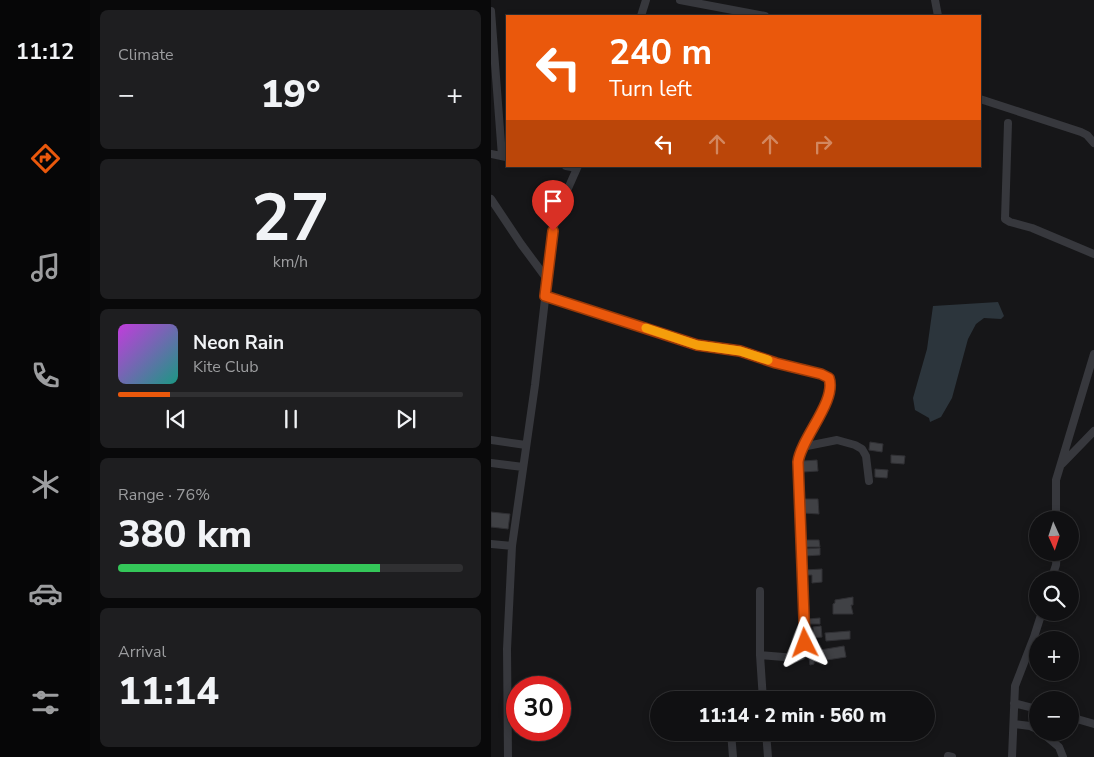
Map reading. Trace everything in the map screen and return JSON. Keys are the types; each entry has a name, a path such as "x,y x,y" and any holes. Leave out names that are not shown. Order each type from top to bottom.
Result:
{"street":[{"path":"641,15 646,0"},
{"path":"679,0 760,15"},
{"path":"935,0 938,15"},
{"path":"491,11 505,156 491,154"},
{"path":"981,99 1081,132 1087,135 1094,143"},
{"path":"1008,123 1005,219 1032,228 1094,254"},
{"path":"508,757 507,649 512,546 535,385 556,216 578,167"},
{"path":"491,200 547,279"},
{"path":"545,296 697,345 740,351 826,375 829,378 830,386 822,412 799,456 798,470 806,649 803,656 796,658 761,655"},
{"path":"1056,511 1056,480 1094,354"},
{"path":"1061,464 1094,431"},
{"path":"491,440 526,445"},
{"path":"802,448 837,440 855,445 862,449 866,456 869,480"},
{"path":"491,463 523,467"},
{"path":"491,544 512,546"},
{"path":"760,591 763,691"},
{"path":"1012,757 1015,686 1039,621"},
{"path":"1014,703 1029,707"},
{"path":"1079,720 1094,724"},
{"path":"1014,724 1029,726"},
{"path":"732,741 733,757"},
{"path":"767,741 769,757"},
{"path":"1052,741 1059,747 1063,757"}],"shaded area":[{"path":"998,302 1004,316 1001,319 984,318 976,324 968,339 952,398 941,417 930,422 929,418 915,410 913,398 927,349 933,306"}],"building":[{"path":"870,442 883,444 882,452 869,450"},
{"path":"891,455 905,456 904,464 891,463"},
{"path":"817,460 818,471 803,472 803,461"},
{"path":"875,469 888,470 887,478 875,477"},
{"path":"803,499 818,499 819,514 803,513"},
{"path":"491,512 510,514 508,529 491,527"},
{"path":"803,540 819,540 820,547 803,547"},
{"path":"820,548 820,555 805,556 804,549"},
{"path":"822,569 822,582 812,583 812,575 805,575 805,570"},
{"path":"853,597 853,605 851,605 853,614 833,614 835,600"},
{"path":"820,618 820,624 808,624 808,619"},
{"path":"821,626 822,637 814,638 813,627"},
{"path":"850,631 850,639 826,641 825,633"},
{"path":"844,646 846,657 814,662 814,664 810,665 808,652"}],"slow traffic":[{"path":"646,328 697,345 740,351 768,360"}],"route":[{"path":"553,231 545,296 697,345 740,351 776,363 826,375 829,378 830,386 822,412 802,448 798,462 805,643"}]}
